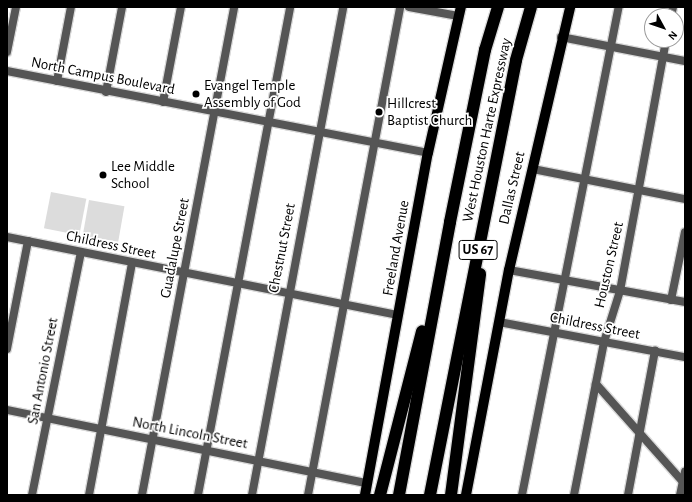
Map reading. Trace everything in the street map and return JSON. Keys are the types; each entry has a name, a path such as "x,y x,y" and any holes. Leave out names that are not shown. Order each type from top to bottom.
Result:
{"highway":[{"name":"West Houston Harte Expressway","path":"399,495 450,222 486,50 498,7"},
{"name":"West Houston Harte Expressway","path":"430,495 516,60 531,7"},
{"path":"451,495 495,168"},
{"path":"380,495 450,222"}],"main road":[{"name":"Dallas Street","path":"466,495 509,270 533,169 561,37 570,7"},
{"name":"Freeland Avenue","path":"365,495 428,153 460,12"}],"street":[{"path":"7,52 10,25 16,7"},
{"path":"57,81 71,7"},
{"path":"106,92 122,7"},
{"path":"163,102 181,7"},
{"name":"Guadalupe Street","path":"142,495 184,274 217,112 234,7"},
{"path":"198,495 290,7"},
{"name":"Chestnut Street","path":"252,495 288,294 343,7"},
{"path":"308,495 400,7"},
{"path":"409,7 460,12"},
{"path":"522,495 553,332 587,181 619,7"},
{"path":"561,37 685,61"},
{"name":"Houston Street","path":"574,495 604,342 620,291 664,48"},
{"name":"North Campus Boulevard","path":"7,70 106,92 319,129 428,153"},
{"path":"533,169 685,200"},
{"path":"671,300 685,232"},
{"name":"Childress Street","path":"7,237 132,264 398,316"},
{"path":"7,349 28,241"},
{"name":"San Antonio Street","path":"32,495 81,253"},
{"path":"89,495 132,264"},
{"path":"509,270 685,302"},
{"name":"Childress Street","path":"499,322 685,357"},
{"path":"628,495 655,352"},
{"path":"596,384 683,482"},
{"name":"North Lincoln Street","path":"7,410 48,417 152,441 259,460 367,483"},
{"path":"680,495 685,472"}],"shaded area":[{"path":"51,192 86,199 79,235 44,228"},
{"path":"89,200 124,206 118,242 83,235"}],"place":[{"name":"Evangel Temple Assembly of God","path":"196,94"},
{"name":"Hillcrest Baptist Church","path":"379,112"},
{"name":"Lee Middle School","path":"103,175"}]}
